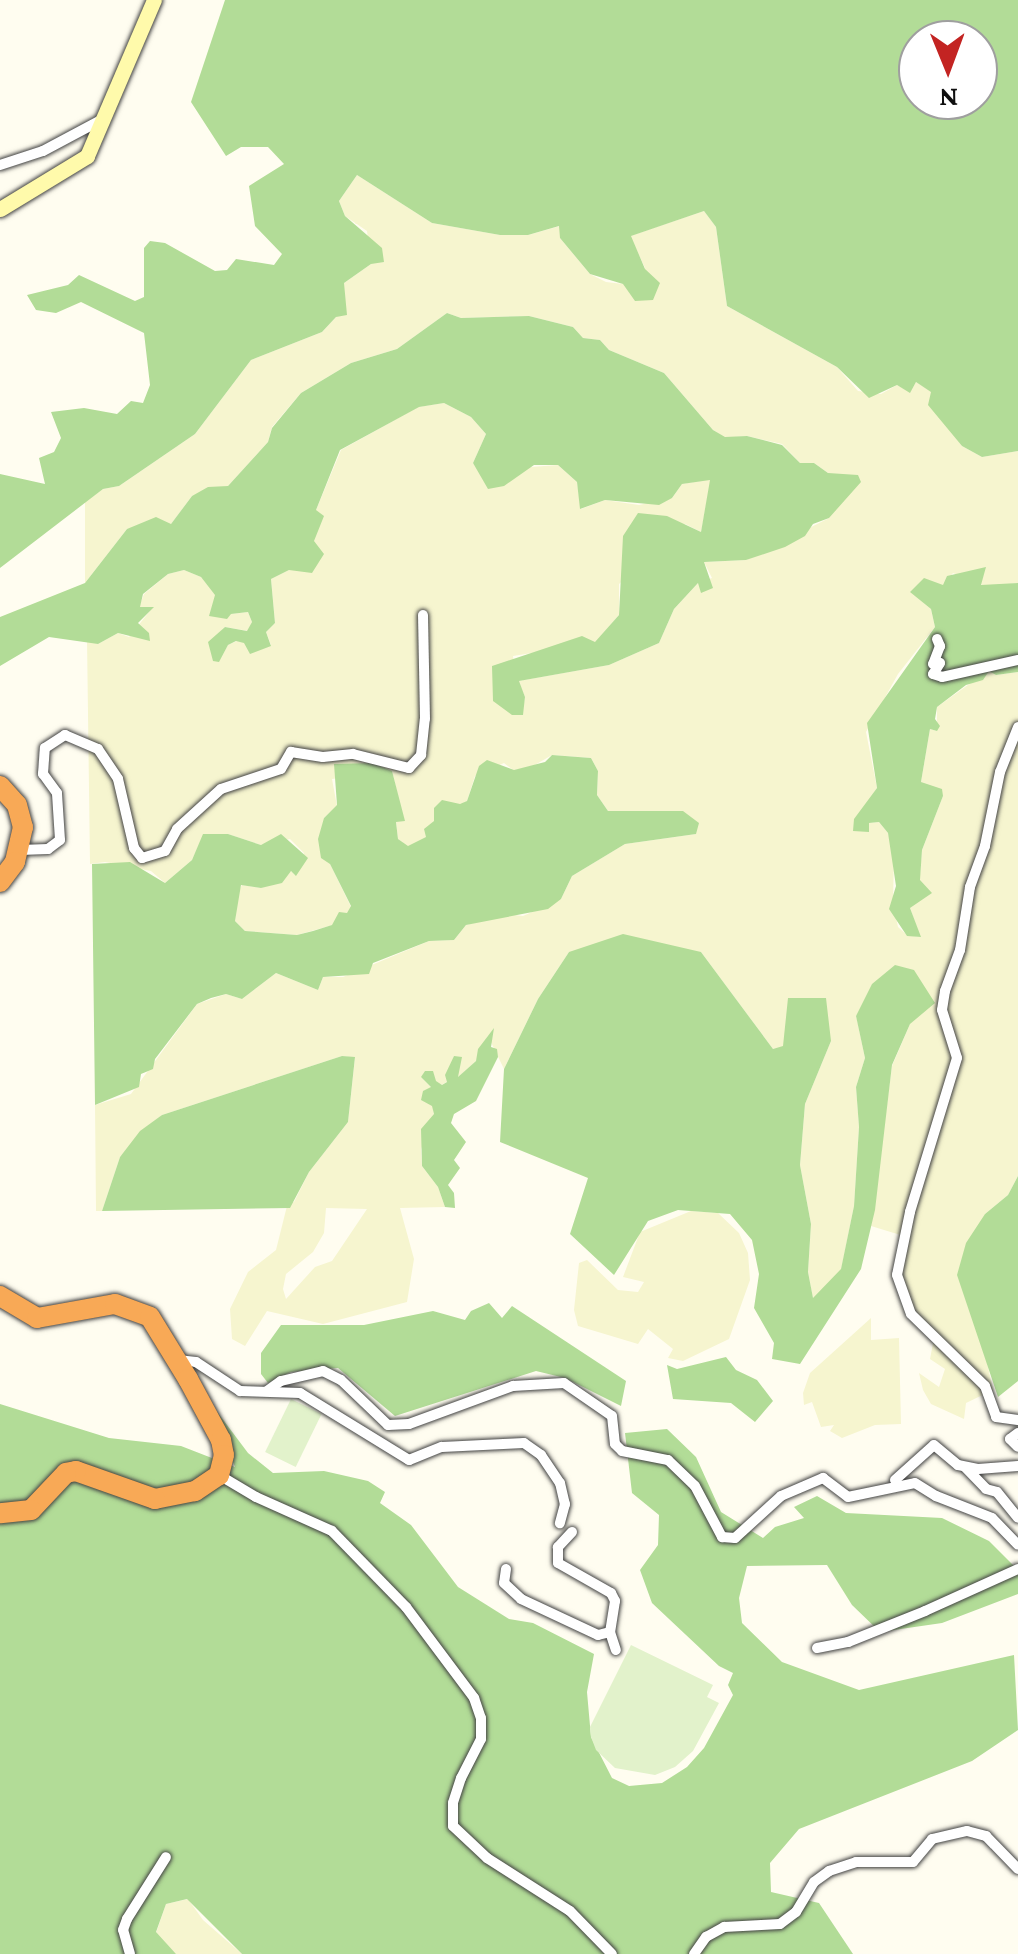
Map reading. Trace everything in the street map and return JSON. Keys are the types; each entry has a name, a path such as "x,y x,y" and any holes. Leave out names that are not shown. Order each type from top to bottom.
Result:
{"highway":[{"path":"0,786 22,816 20,850 0,882"},
{"path":"0,1296 38,1318 116,1304 138,1309 150,1317 221,1440 224,1455 219,1474 195,1491 154,1498 76,1470 66,1474 31,1510 0,1513"}],"street":[{"path":"0,209 86,156 154,0"},
{"path":"0,164 43,151 104,119"},
{"path":"20,850 48,849 60,840 57,793 44,774 45,748 65,735 98,750 118,779 134,848 142,858 165,851 177,830 222,789 281,769 291,752 323,758 353,754 410,768 420,755 425,720 423,615"},
{"path":"936,639 940,646 932,664 940,663 933,674 942,677 1018,660"},
{"path":"1018,727 1000,772 985,846 970,887 960,950 945,991 942,1010 957,1058 910,1212 897,1275 912,1314 985,1386 996,1418 1018,1420"},
{"path":"174,1360 196,1362 240,1391 300,1392 382,1448 409,1460 442,1447 475,1443 514,1441 534,1447 560,1483 565,1504 560,1523"},
{"path":"268,1391 281,1381 323,1372 341,1380 388,1425 409,1424 513,1386 564,1383 612,1416 615,1444 622,1451 668,1460 682,1473 695,1486 715,1530 728,1539 745,1532 781,1496 812,1480 830,1481 848,1497 915,1483 992,1518 1018,1545"},
{"path":"1018,1433 1010,1439 1018,1446"},
{"path":"875,1492 906,1473 934,1445 965,1467 986,1489 997,1492 1018,1518"},
{"path":"965,1467 1018,1466"},
{"path":"219,1474 256,1498 332,1531 406,1607 474,1698 481,1718 482,1739 461,1778 453,1803 453,1826 488,1858 570,1910 612,1954"},
{"path":"572,1532 558,1547 558,1563 611,1593 614,1601 610,1632 616,1650"},
{"path":"817,1648 848,1642 1018,1568"},
{"path":"506,1569 504,1583 521,1598 598,1635 610,1632"},
{"path":"694,1954 706,1937 724,1927 780,1924 796,1912 814,1882 830,1871 856,1862 913,1862 932,1839 967,1831 986,1836 1018,1868"},
{"path":"130,1954 123,1930 127,1919 166,1858"}],"green space":[{"path":"225,0 1018,0 1018,451 982,457 962,446 928,405 931,392 916,382 910,393 897,385 869,398 837,367 727,306 716,227 704,211 631,236 645,269 660,283 653,300 635,301 623,284 590,274 560,238 559,226 528,235 500,235 432,223 357,175 339,201 345,216 382,248 384,262 371,264 344,283 347,315 336,317 322,332 251,360 195,434 119,486 103,489 0,568 0,474 45,484 39,458 54,452 61,438 51,412 84,408 117,414 131,401 143,403 150,385 144,333 81,302 56,313 36,310 27,295 68,285 79,275 135,301 144,297 144,248 150,241 165,243 215,271 227,270 236,259 274,265 282,254 255,226 249,186 284,164 268,147 241,147 226,156 191,102"},
{"path":"357,175 432,223 500,235 528,235 560,226 560,238 590,274 606,282 623,284 645,268 630,236 704,211 716,227 727,306 837,367 858,391 881,394 897,385 910,392 916,382 932,392 942,419 962,446 982,457 1018,451 1018,583 987,587 953,573 943,586 911,592 931,609 935,627 898,674 866,732 877,788 867,804 869,823 879,822 888,833 894,854 893,903 898,927 907,935 920,937 910,908 918,899 922,850 943,796 921,782 930,729 937,731 937,707 989,670 996,675 1018,672 1018,1176 1008,1195 985,1214 983,1344 993,1390 966,1403 964,1419 931,1404 923,1390 919,1373 939,1387 945,1369 930,1359 935,1333 903,1297 895,1277 907,1237 871,1226 892,1066 910,1024 856,1015 865,1058 856,1087 859,1127 854,1206 841,1270 813,1299 808,1272 811,1224 800,1165 805,1104 831,1041 773,1049 701,952 569,952 538,999 504,1069 488,1036 476,1061 456,1079 454,1056 448,1081 442,1085 421,1077 431,1087 434,1115 421,1149 422,1166 438,1187 445,1207 400,1208 414,1259 407,1302 323,1324 267,1311 245,1346 232,1339 230,1309 248,1272 276,1250 288,1202 294,1202 309,1172 348,1122 355,1058 342,1056 162,1115 120,1157 102,1211 96,1211 95,1105 131,1094 197,1004 226,994 242,999 276,973 318,990 323,977 343,977 429,941 454,940 466,925 505,914 523,916 561,899 572,876 625,844 696,834 608,811 597,795 598,771 591,758 552,755 528,769 513,770 504,763 475,776 467,801 434,821 427,837 408,847 398,839 396,821 404,821 392,771 332,779 337,806 324,818 330,864 351,907 348,913 339,913 333,925 297,935 245,931 235,921 237,893 242,885 261,888 291,871 295,875 304,853 290,839 261,845 228,834 204,834 192,860 165,883 151,871 105,862 90,864 87,639 98,644 118,633 129,637 153,607 139,607 144,594 168,574 184,570 201,577 231,614 248,612 252,622 248,631 225,627 218,634 219,661 228,645 237,641 271,645 266,632 275,623 271,579 289,570 314,541 316,510 341,450 418,407 444,403 471,417 486,434 473,463 479,471 558,465 577,482 581,509 605,500 639,505 672,498 682,484 711,479 701,532 685,524 619,584 619,615 595,643 513,656 522,715 525,697 518,681 609,665 659,643 674,609 699,582 712,578 704,562 746,560 829,518 828,473 814,463 800,463 782,444 747,436 725,438 713,430 664,373 609,350 600,340 583,338 573,327 529,316 461,318 447,313 397,349 351,363 301,393 272,427 268,442 228,486 192,496 171,524 127,529 85,583 85,502 103,489 119,486 195,434 251,360 322,332 336,317 344,283 371,264 367,231 345,216 339,201","holes":["326,1208 367,1209 332,1261 315,1267 286,1299 286,1274 313,1252 324,1233"]},
{"path":"447,313 461,318 529,316 573,327 583,338 600,340 609,350 664,373 713,430 725,437 747,436 782,445 800,463 814,463 828,473 858,475 861,482 829,518 813,524 805,536 785,547 746,560 704,562 713,588 701,593 698,583 674,609 659,643 609,665 519,681 525,697 523,715 512,715 493,701 492,666 582,636 595,642 619,615 623,536 638,513 667,516 701,532 710,480 682,484 672,498 659,505 605,500 580,509 577,482 558,465 534,465 504,486 488,489 473,463 486,434 471,417 444,403 419,407 340,450 316,510 324,516 314,541 324,554 312,573 289,570 271,579 275,623 266,632 271,646 250,654 244,643 236,641 228,645 219,662 213,661 208,642 225,627 247,631 252,622 248,612 231,614 227,619 209,616 215,595 201,577 184,570 168,574 143,594 140,607 154,607 138,623 149,633 150,641 118,633 98,644 49,637 0,666 0,617 85,583 127,529 156,517 171,524 192,496 208,487 228,486 268,442 272,428 301,393 351,363 397,349"},
{"path":"986,567 981,585 1018,583 1018,672 996,675 989,671 983,680 966,685 937,707 935,719 940,726 937,731 930,729 921,782 942,789 943,796 922,850 920,880 932,893 910,908 921,937 907,936 889,909 896,886 888,833 879,822 869,823 869,832 853,831 854,819 877,788 867,723 935,627 931,609 910,592 924,578 943,585 947,576"},
{"path":"552,755 591,758 598,771 597,795 608,811 683,811 699,823 696,834 625,844 572,876 561,899 548,909 466,925 454,940 429,941 373,963 369,974 323,977 318,990 276,973 242,999 226,994 197,1004 155,1059 153,1069 141,1074 139,1087 95,1105 92,864 130,862 165,883 192,860 203,834 228,834 261,845 281,834 308,858 296,876 291,871 282,883 261,888 241,885 235,921 245,931 297,935 332,925 339,912 347,913 351,906 330,864 321,858 318,839 324,818 337,805 334,764 372,763 392,771 405,821 396,822 398,839 408,846 426,837 424,829 434,821 434,808 442,800 460,804 467,801 479,766 487,760 514,770 545,762"},
{"path":"623,934 701,952 773,1049 783,1046 788,998 826,998 831,1041 805,1104 800,1165 811,1224 808,1272 813,1298 841,1269 854,1206 859,1127 856,1087 865,1058 856,1016 872,984 895,965 914,970 935,1003 910,1024 892,1065 875,1210 861,1269 800,1364 772,1359 774,1343 754,1308 759,1274 752,1240 730,1214 678,1210 648,1221 614,1275 570,1234 588,1178 500,1142 504,1069 538,999 569,952"},
{"path":"494,1028 491,1047 497,1049 498,1057 476,1101 454,1114 451,1123 466,1142 454,1160 460,1168 448,1185 454,1193 455,1208 445,1207 438,1187 422,1166 421,1129 434,1114 432,1106 421,1100 423,1091 431,1087 421,1077 425,1071 433,1071 436,1081 442,1085 447,1082 445,1075 454,1056 462,1057 458,1077 476,1061 478,1049"},
{"path":"342,1056 355,1057 348,1122 309,1172 290,1208 102,1211 120,1157 140,1131 162,1115"},
{"path":"1018,1176 1018,1381 998,1397 957,1275 966,1243 985,1214 1008,1195"},
{"path":"691,1211 718,1213 739,1233 748,1253 750,1280 729,1339 683,1361 668,1358 673,1349 648,1329 638,1344 578,1326 574,1310 579,1263 587,1260 618,1290 638,1292 644,1282 623,1277 640,1232"},
{"path":"489,1303 502,1318 512,1306 626,1381 621,1406 565,1378 536,1371 395,1416 338,1368 291,1372 268,1383 261,1374 261,1353 281,1325 364,1325 433,1311 465,1320 471,1311"},
{"path":"871,1318 871,1340 899,1338 901,1424 875,1425 842,1438 830,1431 834,1425 821,1427 812,1402 804,1405 803,1393 810,1373"},
{"path":"726,1357 736,1370 757,1380 773,1401 755,1422 731,1403 673,1399 667,1365 677,1369"},
{"path":"291,1399 322,1414 296,1467 265,1452"},
{"path":"209,1401 248,1453 273,1473 324,1471 368,1481 385,1492 380,1503 411,1525 458,1587 509,1619 533,1623 594,1654 587,1692 591,1737 612,1778 629,1786 662,1783 687,1767 704,1748 733,1695 728,1685 733,1673 719,1666 652,1603 640,1570 658,1545 659,1515 632,1493 625,1433 667,1429 696,1457 721,1512 763,1538 775,1527 804,1518 794,1507 817,1496 846,1513 942,1518 989,1541 1018,1570 1018,1594 942,1623 880,1632 852,1605 827,1565 747,1566 739,1598 742,1623 782,1662 859,1690 1014,1655 1018,1730 972,1761 799,1829 770,1863 771,1892 819,1903 853,1954 242,1954 187,1899 166,1904 156,1932 176,1954 0,1954 0,1404 109,1438 181,1446 235,1467"},
{"path":"631,1645 713,1685 707,1697 719,1703 693,1751 675,1767 655,1775 615,1768 596,1750 591,1737 590,1727"},
{"path":"188,1899 203,1920 242,1954 176,1954 167,1948 156,1933 166,1904"}]}
